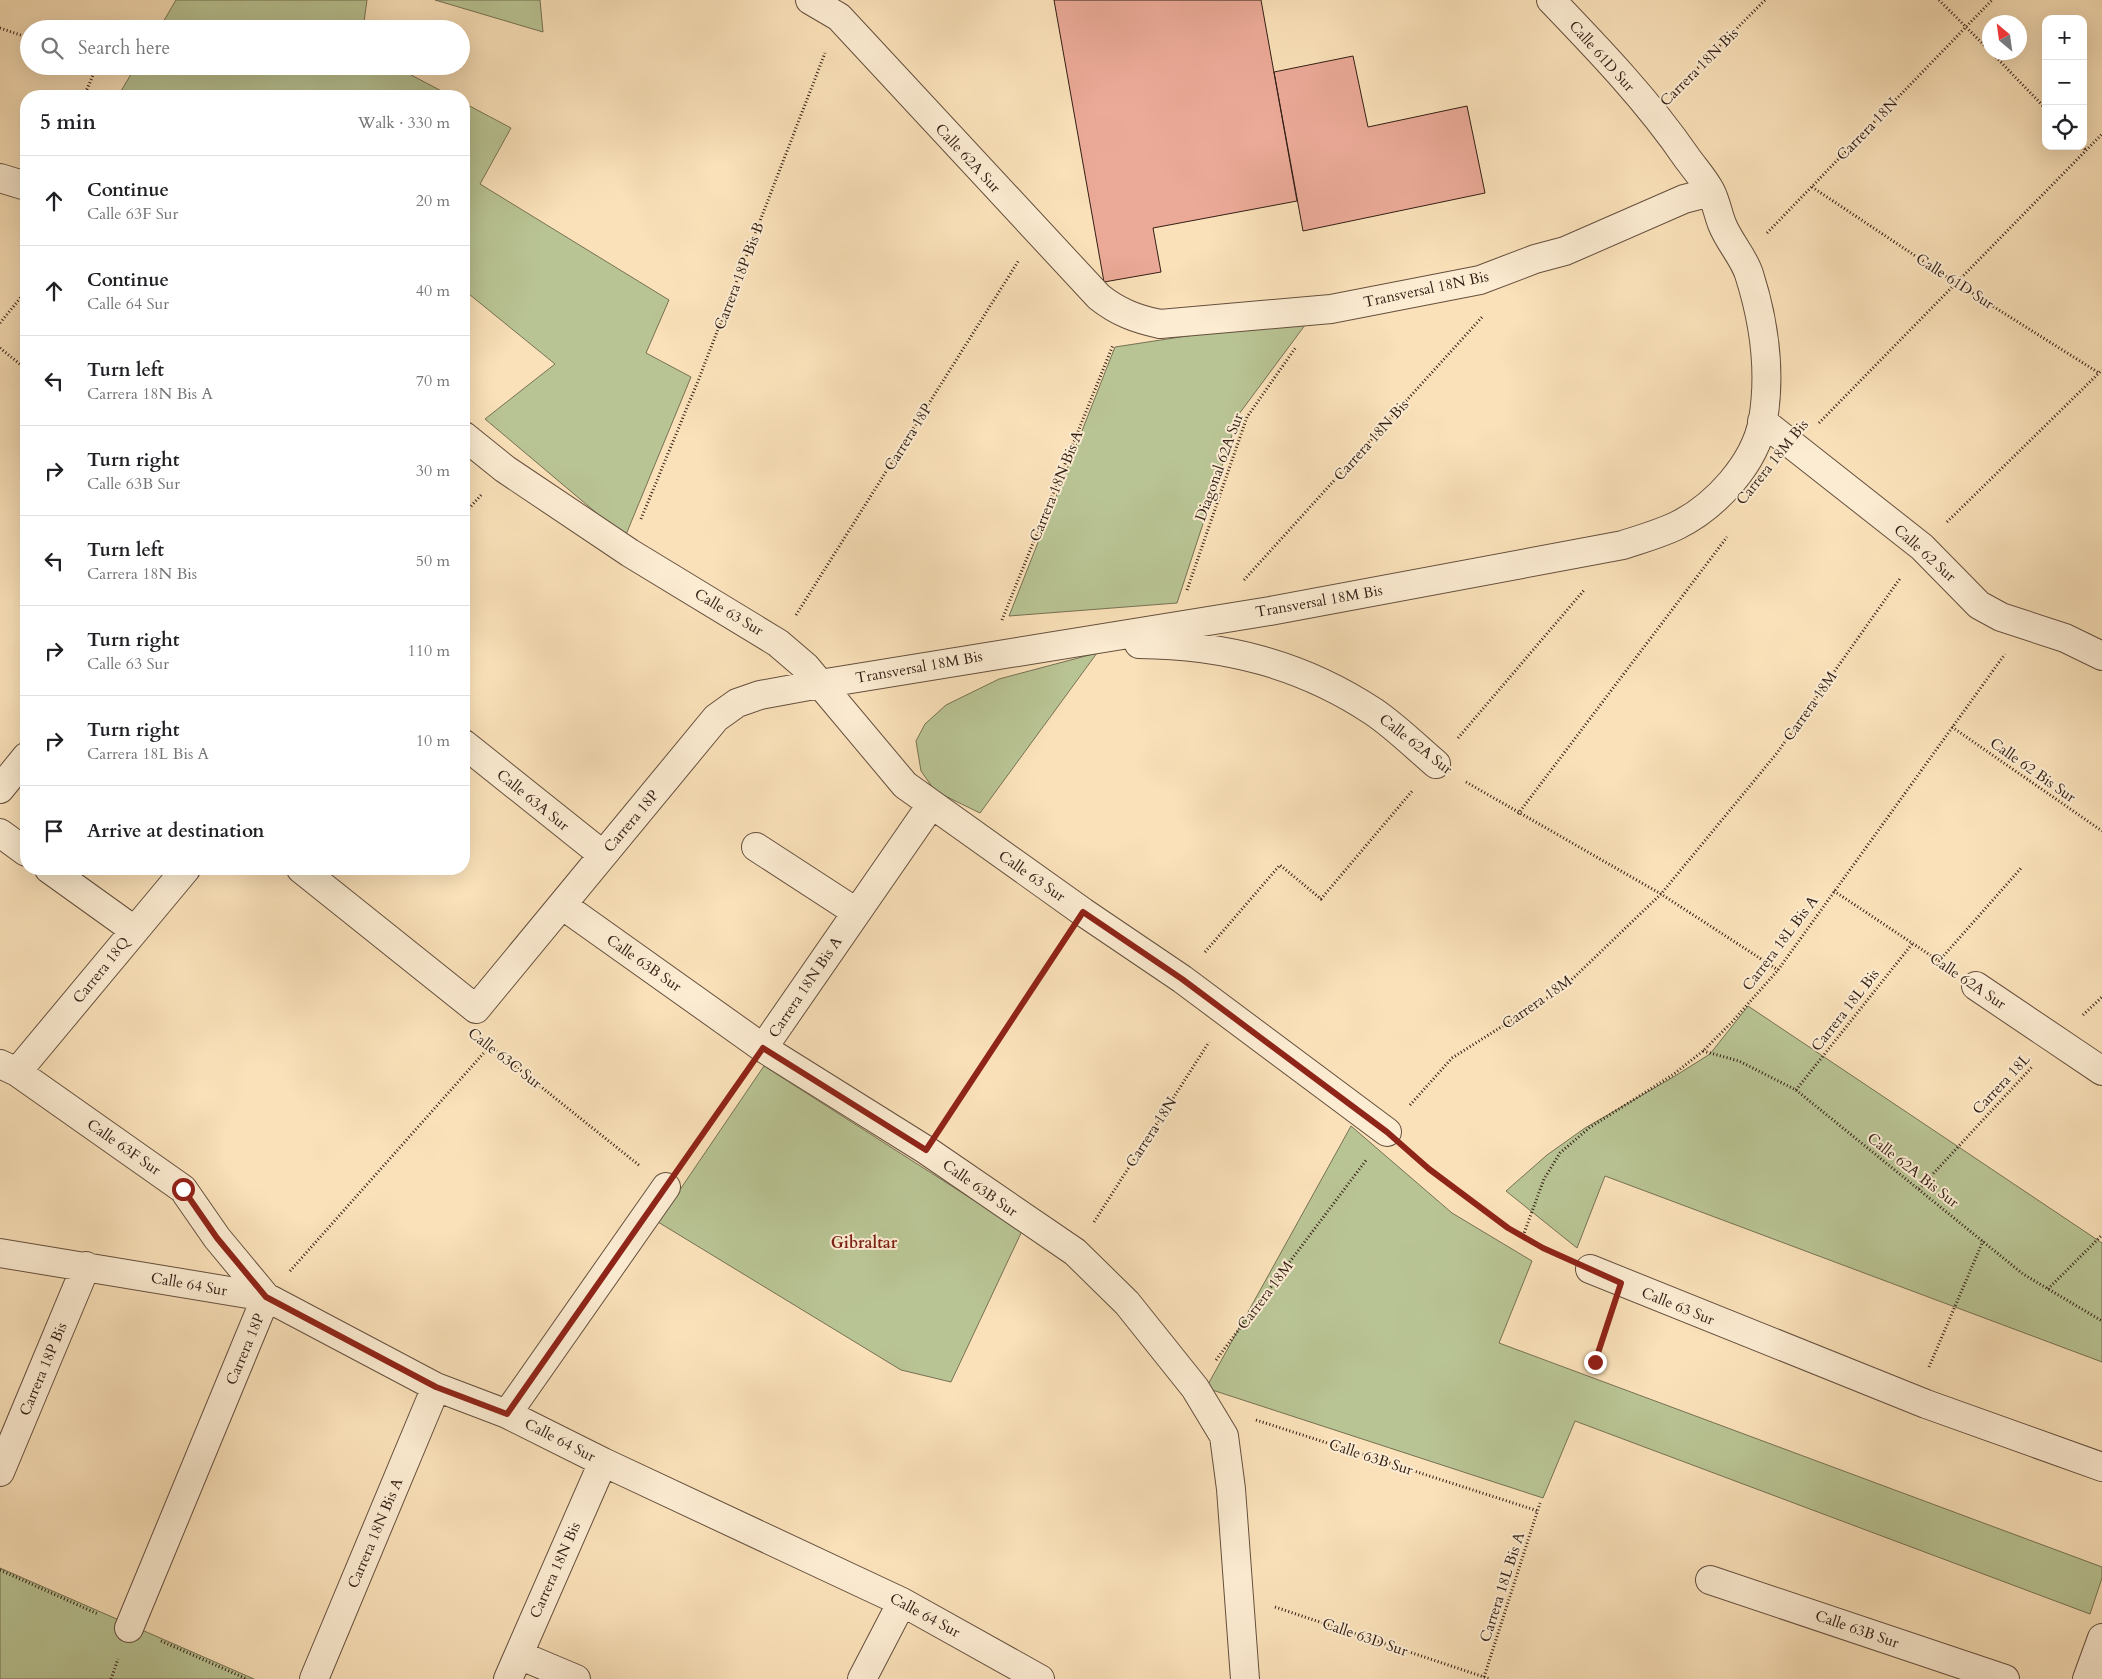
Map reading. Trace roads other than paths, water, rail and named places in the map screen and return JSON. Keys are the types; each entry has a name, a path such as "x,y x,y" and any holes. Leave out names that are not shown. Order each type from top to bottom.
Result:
{"street":[{"name":"Calle 62A Sur","path":"810,0 843,9 1036,231 1099,296 1127,315"},
{"name":"Calle 61D Sur","path":"1551,0 1653,113 1711,192 1722,224 1742,259"},
{"path":"0,178 20,184"},
{"name":"Transversal 18N Bis","path":"1127,315 1160,324 1331,309 1480,280 1565,250 1684,199 1711,192"},
{"name":"Transversal 18M Bis","path":"820,684 985,656 1177,627 1623,545 1678,525 1701,510 1723,491 1740,469 1754,444 1762,421 1766,365 1764,337 1756,302 1742,259"},
{"name":"Calle 62 Sur","path":"1762,421 1922,547 1979,605 2001,617 2064,638 2102,656"},
{"name":"Calle 63 Sur","path":"470,441 505,469 630,553 778,643 806,667 904,785 1083,912 1182,979 1387,1132"},
{"name":"Calle 62A Sur","path":"1074,643 1156,644 1221,650 1268,661 1308,676 1375,712 1436,764"},
{"name":"Carrera 18P","path":"476,1009 716,718 737,703 760,695 820,684"},
{"name":"Calle 63A Sur","path":"470,749 603,855"},
{"path":"0,789 20,764"},
{"name":"Carrera 18N Bis A","path":"763,1048 931,805"},
{"path":"0,833 20,848"},
{"path":"756,847 856,912"},
{"path":"57,875 134,930"},
{"name":"Carrera 18Q","path":"8,1068 134,930 181,875"},
{"name":"Calle 63C Sur","path":"308,875 476,1009"},
{"name":"Calle 63B Sur","path":"562,905 763,1048 926,1150 1050,1237 1075,1252 1127,1302 1199,1396 1224,1436 1245,1679"},
{"name":"Calle 62A Sur","path":"1976,986 2102,1072"},
{"name":"Calle 63F Sur","path":"8,1068 183,1189 217,1238 266,1297"},
{"path":"507,1414 666,1187"},
{"name":"Calle 64 Sur","path":"0,1253 266,1297 436,1387 507,1414 603,1462 902,1602 1040,1679"},
{"name":"Carrera 18P Bis","path":"0,1472 86,1266"},
{"name":"Calle 63 Sur","path":"1590,1269 1916,1400 2102,1467"},
{"name":"Carrera 18P","path":"129,1628 266,1297"},
{"name":"Carrera 18N Bis A","path":"314,1679 436,1387"},
{"name":"Carrera 18N Bis","path":"513,1667 603,1462"},
{"name":"Calle 63B Sur","path":"1710,1580 2005,1679"},
{"path":"862,1679 902,1602"},
{"path":"2087,1679 2102,1638"},
{"path":"513,1667 576,1679"}],"district":[{"name":"Gibraltar","path":"864,1243"}]}
